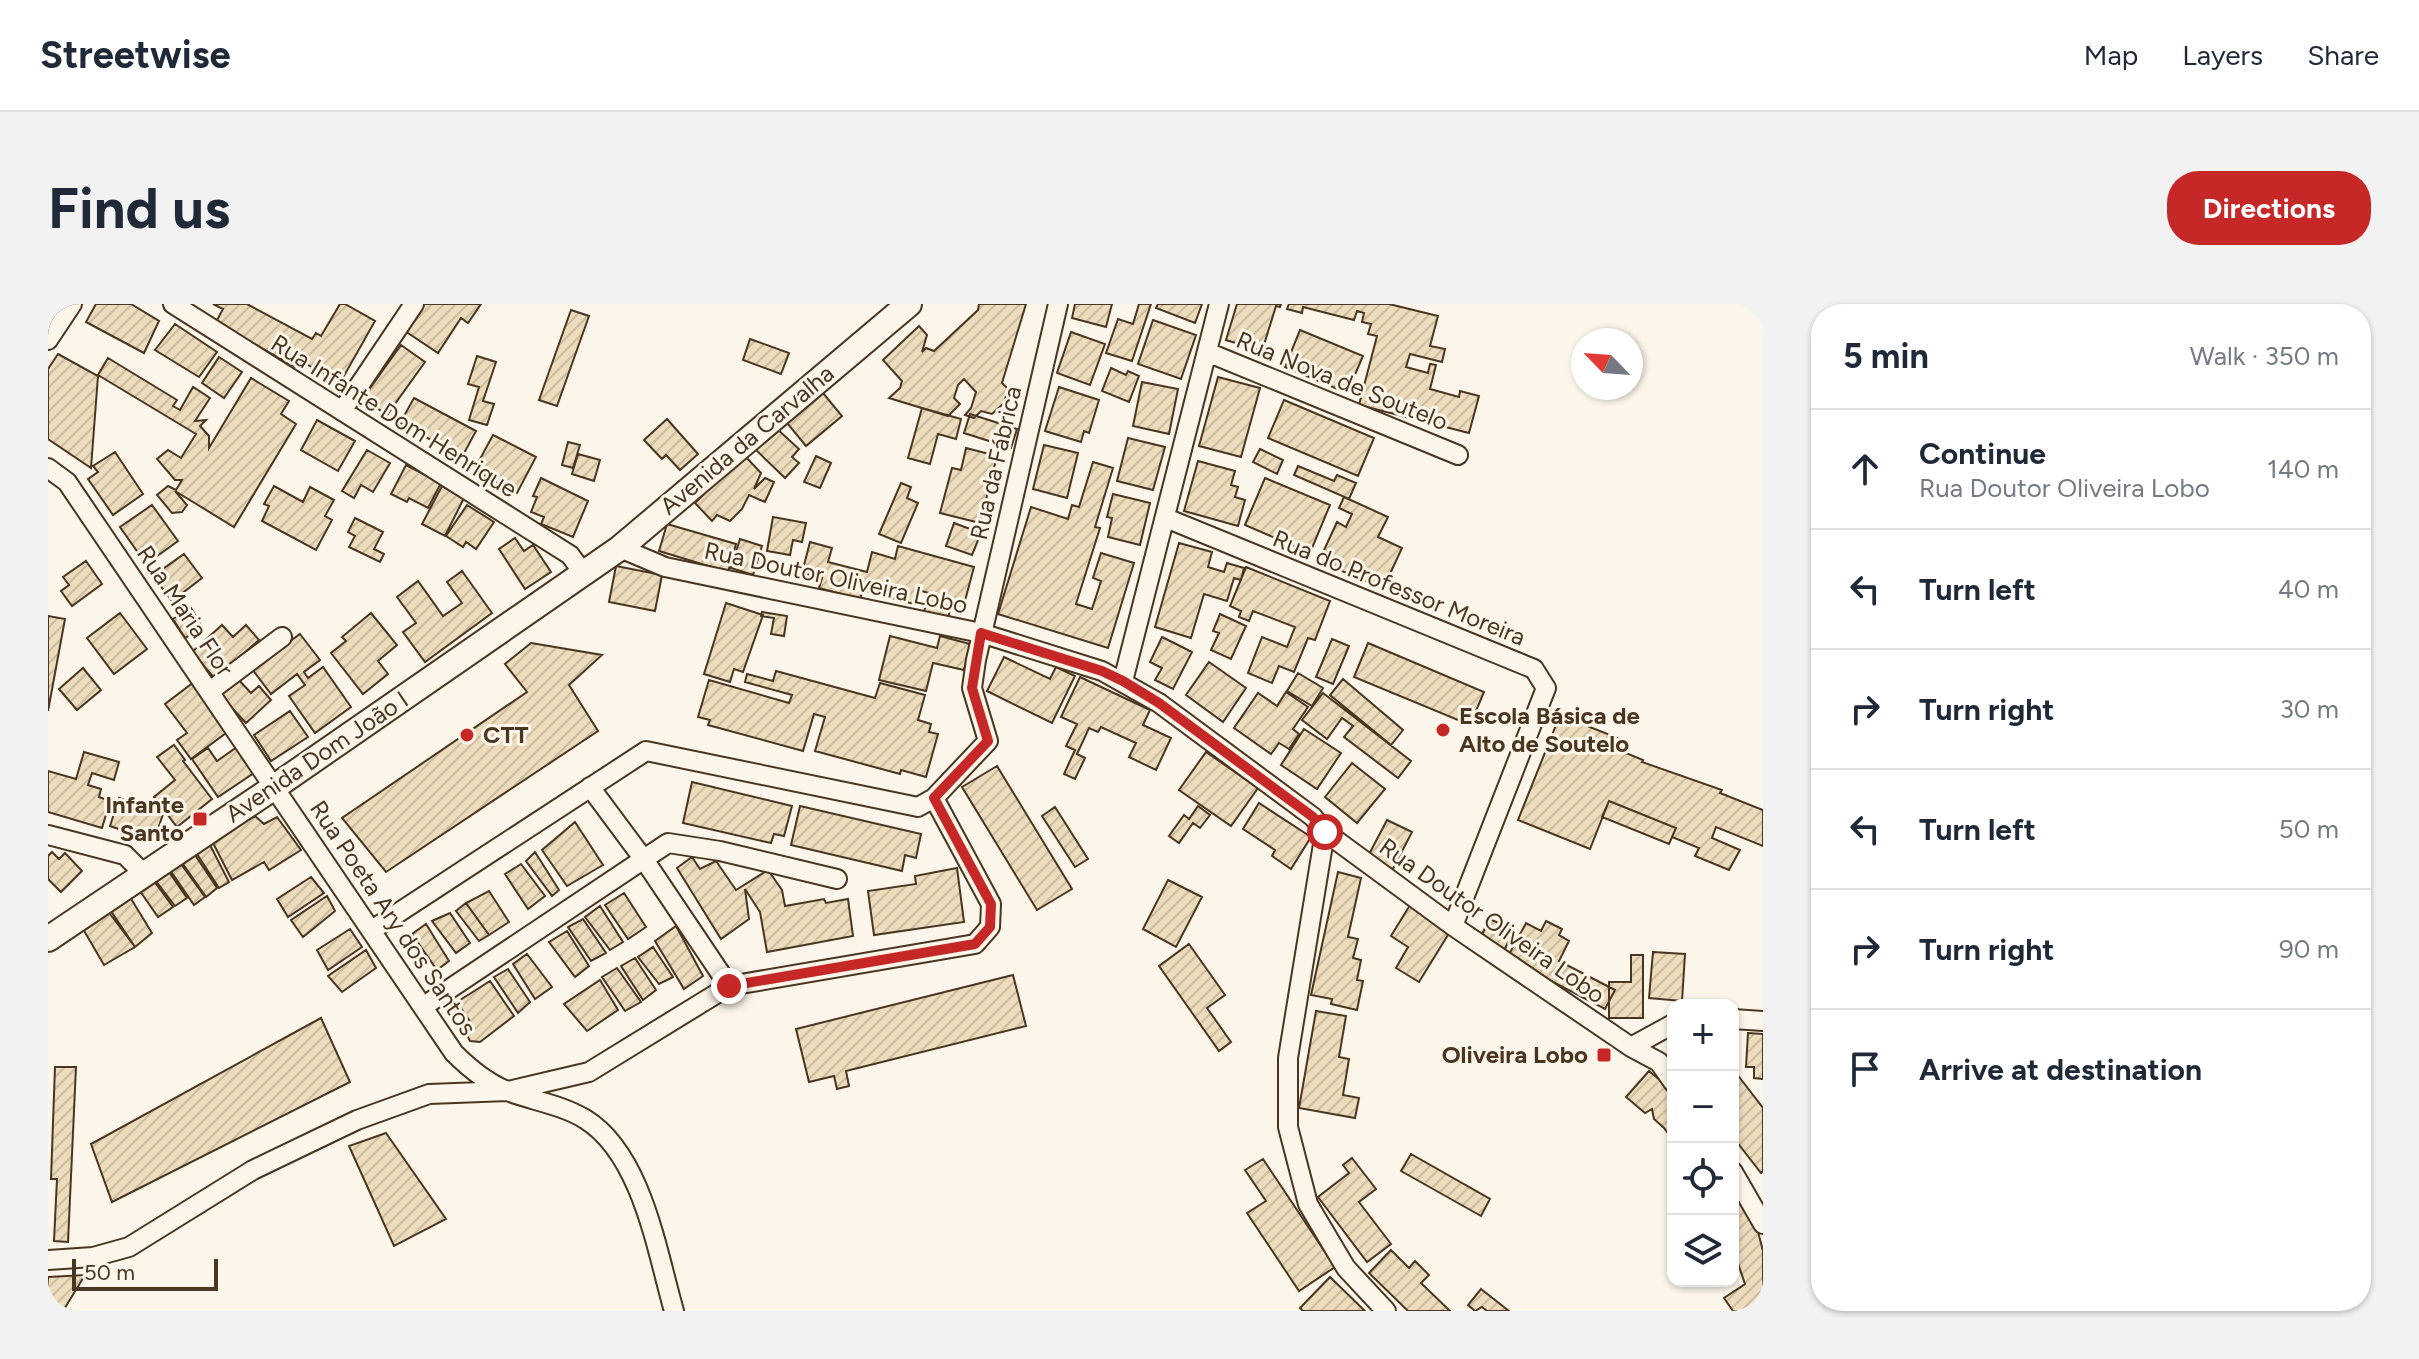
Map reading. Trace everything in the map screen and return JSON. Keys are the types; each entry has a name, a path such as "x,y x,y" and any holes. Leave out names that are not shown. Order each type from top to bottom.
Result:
{"street":[{"path":"48,340 72,304"},
{"name":"Rua Infante Dom Henrique","path":"173,304 570,555 584,574"},
{"path":"342,411 414,304"},
{"name":"Avenida da Carvalha","path":"584,574 620,548 909,304"},
{"name":"Rua da Fábrica","path":"934,798 988,741 972,688 981,633 1058,304"},
{"path":"1123,681 1219,304"},
{"name":"Rua Nova de Soutelo","path":"1207,352 1458,455"},
{"name":"Rua Maria Flor","path":"48,468 67,482 276,786"},
{"name":"Rua do Professor Moreira","path":"1166,518 1534,669 1546,688 1453,926"},
{"name":"Rua Doutor Oliveira Lobo","path":"620,548 665,567 981,633 1102,671 1123,681 1159,703 1313,817 1325,832 1453,926 1631,1047 1659,1062 1667,1073"},
{"name":"Avenida Dom João I","path":"48,939 584,574"},
{"path":"210,691 282,637"},
{"path":"48,1260 93,1257 129,1247 253,1170 357,1120 429,1094 508,1091 589,1072 729,986 975,944 990,927 991,904 934,798 918,807 646,751 372,930"},
{"name":"Rua Poeta Ary dos Santos","path":"276,786 454,1053 473,1072 508,1091 584,1119 612,1144 642,1198 674,1311"},
{"path":"590,787 645,861 729,986"},
{"path":"1325,832 1288,1058 1288,1127 1308,1204 1346,1268 1386,1311"},
{"path":"48,835 125,855 144,874"},
{"path":"424,1006 668,843 720,851 837,879"},
{"path":"1739,1019 1763,1021"},
{"path":"1631,1047 1667,1027"},
{"path":"1739,1182 1763,1224"}],"building":[{"path":"96,304 131,304 159,321 144,353 86,322"},
{"path":"213,304 247,304 312,339 316,333 321,336 340,304 375,321 340,383 299,360 295,367 216,322 223,309"},
{"path":"423,304 481,304 468,323 461,318 438,353 405,331"},
{"path":"979,304 1026,304 1002,383 1008,389 1004,403 992,414 981,411 974,418 965,415 976,392 964,379 958,385 954,398 960,404 948,416 889,398 900,388 902,381 883,360 919,326 927,335 922,352 926,348 934,351 978,310"},
{"path":"1075,304 1112,304 1106,327 1072,318"},
{"path":"1139,304 1151,304 1132,361 1106,353 1118,319 1133,324"},
{"path":"1158,304 1202,304 1195,323 1156,308"},
{"path":"1237,304 1281,304 1280,307 1276,306 1262,351 1226,340"},
{"path":"1289,304 1389,304 1438,316 1430,346 1445,349 1442,362 1410,354 1406,367 1428,373 1430,364 1436,365 1430,389 1459,397 1460,391 1479,396 1469,433 1359,405 1377,336 1368,334 1371,324 1362,322 1364,313 1357,311 1354,320 1303,307 1302,313 1287,309"},
{"path":"571,310 589,316 557,406 539,400"},
{"path":"1153,320 1196,335 1181,379 1138,364"},
{"path":"175,324 217,352 199,377 155,350"},
{"path":"1300,330 1363,356 1347,393 1285,367"},
{"path":"1071,332 1105,344 1090,385 1057,373"},
{"path":"750,339 789,353 781,374 743,360"},
{"path":"401,345 425,362 387,415 363,398"},
{"path":"58,354 98,376 91,468 48,439 48,369"},
{"path":"477,356 496,362 483,401 494,404 487,425 469,420 479,387 468,384"},
{"path":"219,357 242,372 224,398 202,383"},
{"path":"108,358 177,400 173,406 180,410 193,387 210,398 195,421 206,420 200,426 209,436 209,448 251,378 289,401 281,414 296,424 234,527 175,491 187,505 182,512 172,513 157,495 168,486 176,490 182,480 175,480 157,459 168,450 181,458 196,434 98,375"},
{"path":"1111,368 1126,375 1128,371 1139,376 1129,402 1102,391"},
{"path":"1218,377 1260,388 1241,457 1199,446"},
{"path":"1142,382 1178,389 1169,434 1133,426"},
{"path":"1059,387 1099,400 1089,433 1084,431 1081,442 1045,431"},
{"path":"823,393 842,416 806,446 787,423"},
{"path":"414,398 476,431 462,457 400,423"},
{"path":"1284,400 1374,438 1358,476 1268,438"},
{"path":"922,408 961,419 956,439 938,434 930,464 908,458"},
{"path":"970,414 1017,429 1011,448 964,433"},
{"path":"667,419 698,454 680,470 666,455 662,459 644,440"},
{"path":"317,420 355,441 338,471 301,450"},
{"path":"776,428 799,449 792,457 799,463 785,478 756,450"},
{"path":"493,435 536,457 517,493 474,470"},
{"path":"1128,438 1165,447 1153,490 1117,481"},
{"path":"568,442 580,445 573,468 562,465"},
{"path":"1044,445 1078,453 1067,498 1033,489"},
{"path":"966,448 997,456 980,523 940,513 952,468 961,470"},
{"path":"1260,449 1283,460 1277,474 1253,462"},
{"path":"367,450 390,463 373,492 361,485 354,498 342,491"},
{"path":"115,452 143,494 113,515 88,479 98,472 93,466"},
{"path":"578,454 600,460 594,481 572,474"},
{"path":"744,455 761,473 754,489 765,478 774,482 765,502 749,495 742,509 730,521 717,515 712,521 695,503"},
{"path":"816,456 831,463 820,488 804,482"},
{"path":"1198,461 1235,471 1231,485 1238,487 1235,497 1245,500 1238,526 1184,511"},
{"path":"1093,462 1113,468 1095,527 1100,528 1076,604 1092,609 1101,581 1093,578 1101,553 1134,563 1108,648 998,614 1031,507 1068,519 1072,505 1079,507"},
{"path":"406,465 441,483 428,508 409,498 407,502 391,494"},
{"path":"1298,466 1334,481 1337,475 1356,483 1349,499 1294,475"},
{"path":"541,478 588,501 573,537 541,524 544,517 531,512 537,497 533,496"},
{"path":"1265,478 1330,505 1310,553 1245,525"},
{"path":"901,483 911,487 907,498 918,503 901,543 879,534"},
{"path":"274,486 303,502 310,487 334,500 325,516 332,520 316,550 262,521 269,506 264,504"},
{"path":"442,486 464,498 445,536 422,524"},
{"path":"1113,494 1150,503 1140,545 1108,537 1112,518 1107,517"},
{"path":"1344,497 1388,517 1378,537 1402,548 1383,589 1319,561 1337,522 1346,527 1352,514 1339,508"},
{"path":"152,505 178,541 146,564 120,527"},
{"path":"467,505 494,522 476,549 466,542 463,547 446,536"},
{"path":"773,517 806,523 802,542 793,540 790,555 767,551"},
{"path":"355,518 383,532 374,549 384,554 380,562 349,547 355,536 348,532"},
{"path":"954,523 981,533 972,555 946,546"},
{"path":"667,524 736,544 728,572 659,551"},
{"path":"515,538 524,551 533,545 551,572 525,589 499,549"},
{"path":"740,539 762,546 753,575 731,568"},
{"path":"810,542 832,548 828,562 867,572 872,552 895,559 898,546 974,567 962,612 950,609 948,619 924,612 929,593 918,590 914,604 863,590 860,599 819,588 822,578 802,573"},
{"path":"1179,543 1212,552 1208,567 1224,572 1227,563 1244,568 1241,580 1234,578 1227,601 1204,594 1191,638 1155,627"},
{"path":"184,554 202,578 172,601 153,576"},
{"path":"86,561 102,584 72,606 61,591 69,585 63,577"},
{"path":"616,566 662,575 655,611 609,602"},
{"path":"1246,567 1330,601 1315,640 1308,638 1294,672 1279,666 1272,683 1248,673 1262,637 1287,647 1295,627 1253,611 1249,621 1239,617 1241,611 1230,606"},
{"path":"462,571 492,613 425,662 403,632 416,623 397,597 418,581 443,616 462,603 447,582"},
{"path":"726,603 763,615 743,672 734,669 730,682 704,674"},
{"path":"191,608 202,627 185,638 173,619"},
{"path":"762,612 787,616 784,636 771,634 774,618 761,616"},
{"path":"120,613 147,649 114,674 87,638"},
{"path":"371,613 397,645 378,661 388,674 363,694 331,653 346,641 342,637"},
{"path":"1220,614 1246,626 1231,659 1211,650 1219,633 1213,631"},
{"path":"48,616 65,619 48,711"},
{"path":"222,625 233,637 246,625 259,640 215,679 192,652"},
{"path":"300,634 320,660 304,672 308,678 323,667 351,707 315,733 289,696 305,685 297,674 271,694 252,669"},
{"path":"890,636 937,648 940,636 970,644 964,670 933,663 926,691 879,680"},
{"path":"1162,637 1192,652 1173,689 1155,680 1162,668 1150,662"},
{"path":"1332,639 1349,646 1333,684 1316,677"},
{"path":"531,643 602,655 569,685 598,731 386,872 342,818 527,692 505,664"},
{"path":"1368,643 1484,692 1470,725 1354,677"},
{"path":"1004,657 1050,679 1056,667 1075,676 1052,723 987,691"},
{"path":"1209,662 1246,688 1223,722 1186,695"},
{"path":"83,668 101,690 77,710 59,689"},
{"path":"776,671 875,698 880,683 925,695 918,720 931,724 929,732 938,734 926,777 901,770 900,774 815,751 825,717 814,714 803,751 708,725 710,720 698,717 709,680 789,703 792,695 745,682 747,674 773,681"},
{"path":"1298,673 1323,688 1312,706 1287,691"},
{"path":"236,677 251,693 259,686 271,700 246,723 218,693"},
{"path":"1080,677 1150,710 1143,725 1171,738 1156,770 1129,757 1136,743 1101,727 1098,732 1089,728 1077,754 1085,758 1075,779 1064,774 1075,750 1066,746 1077,724 1061,717"},
{"path":"1343,679 1403,730 1391,745 1330,695"},
{"path":"194,682 230,730 191,759 177,740 187,733 165,704"},
{"path":"1286,692 1308,707 1293,729 1299,734 1289,749 1279,743 1271,754 1234,728 1258,693 1277,706"},
{"path":"1323,693 1411,761 1398,778 1344,737 1353,726 1342,718 1327,739 1302,720"},
{"path":"290,711 308,737 271,761 254,735"},
{"path":"1560,715 1620,739 1616,749 1642,762 1722,790 1720,793 1763,810 1763,846 1716,827 1712,838 1740,850 1729,870 1695,856 1699,848 1672,837 1676,828 1609,801 1590,849 1518,820"},
{"path":"1304,729 1341,753 1317,789 1281,765"},
{"path":"174,745 212,799 177,827 154,797 175,780 157,757"},
{"path":"237,747 254,773 218,797 192,759 208,748 217,761"},
{"path":"84,752 119,762 114,780 92,773 88,785 101,789 99,797 110,801 102,828 48,812 48,771 76,779"},
{"path":"1206,752 1258,788 1231,826 1179,790"},
{"path":"1352,763 1385,789 1357,823 1325,797"},
{"path":"997,766 1072,889 1037,910 962,787"},
{"path":"692,782 792,806 784,836 774,834 771,843 683,823"},
{"path":"119,798 163,814 154,841 110,826"},
{"path":"1609,801 1676,828 1669,844 1602,817"},
{"path":"1259,803 1311,837 1291,869 1272,856 1275,850 1243,829"},
{"path":"800,806 921,834 916,858 905,855 902,871 791,845"},
{"path":"1198,806 1210,815 1200,828 1193,823 1179,843 1169,836 1184,815 1189,819"},
{"path":"1055,807 1088,859 1075,867 1042,816"},
{"path":"255,816 264,824 277,817 301,850 269,870 264,862 232,880 212,841"},
{"path":"1387,820 1412,832 1392,871 1367,858"},
{"path":"575,822 603,865 567,886 542,850"},
{"path":"210,845 229,882 219,888 197,854"},
{"path":"52,852 59,859 65,853 82,871 61,892 48,879 48,856"},
{"path":"535,852 559,890 552,896 526,861"},
{"path":"195,855 217,888 206,897 183,864"},
{"path":"692,857 700,869 716,861 736,890 768,870 782,890 785,906 824,899 826,903 848,899 853,936 767,952 760,912 745,889 749,919 721,939 677,868"},
{"path":"181,864 205,897 194,905 170,870"},
{"path":"521,864 545,896 528,909 505,874"},
{"path":"957,868 964,922 874,935 868,891 916,884 915,876"},
{"path":"169,872 187,898 175,906 156,881"},
{"path":"1338,872 1361,878 1348,937 1358,939 1353,958 1361,960 1357,980 1363,981 1357,1010 1331,1004 1332,999 1311,995"},
{"path":"311,877 324,893 288,917 277,899"},
{"path":"1168,880 1202,897 1176,947 1143,929"},
{"path":"154,881 173,907 158,917 140,891"},
{"path":"489,891 509,922 489,935 466,903"},
{"path":"624,893 646,927 628,939 605,905"},
{"path":"327,896 335,911 303,937 291,920"},
{"path":"130,897 152,933 135,947 109,908"},
{"path":"466,903 489,935 479,941 456,911"},
{"path":"1410,905 1451,930 1419,982 1396,968 1408,947 1391,936"},
{"path":"600,906 623,942 610,950 585,917"},
{"path":"107,910 135,947 104,965 83,929"},
{"path":"450,913 470,943 456,953 432,921"},
{"path":"583,919 606,953 591,961 568,927"},
{"path":"1489,919 1514,929 1505,949 1480,939"},
{"path":"1546,921 1562,929 1559,935 1569,941 1559,961 1615,990 1605,1009 1507,958 1526,923 1541,931"},
{"path":"426,924 449,961 437,970 412,934"},
{"path":"676,926 703,976 684,989 655,941"},
{"path":"350,929 362,947 328,970 317,950"},
{"path":"567,931 589,966 575,977 549,942"},
{"path":"1189,944 1225,995 1207,1008 1231,1042 1219,1051 1159,966"},
{"path":"653,947 673,977 659,984 638,957"},
{"path":"366,950 376,968 342,992 328,976"},
{"path":"1653,952 1685,954 1682,999 1649,998"},
{"path":"527,954 552,987 535,999 513,964"},
{"path":"1631,955 1643,955 1643,1018 1609,1018 1609,982 1631,982"},
{"path":"635,958 656,990 643,1000 621,966"},
{"path":"617,968 641,1002 625,1011 602,977"},
{"path":"508,969 530,1002 518,1013 494,977"},
{"path":"1013,975 1026,1026 846,1071 849,1086 837,1089 834,1076 809,1082 796,1029"},
{"path":"600,980 618,1010 587,1031 564,1004"},
{"path":"490,981 514,1016 480,1042 470,1041 466,1033 469,1020 457,1002"},
{"path":"1316,1011 1346,1016 1339,1057 1349,1059 1343,1095 1359,1098 1355,1118 1299,1108"},
{"path":"321,1018 350,1082 112,1202 91,1144"},
{"path":"1748,1033 1763,1034 1763,1079 1754,1078 1754,1067 1746,1067"},
{"path":"55,1067 76,1067 68,1242 54,1241 57,1179 51,1179"},
{"path":"1649,1071 1661,1081 1667,1090 1667,1132 1654,1119 1652,1109 1645,1113 1626,1097"},
{"path":"1739,1077 1763,1108 1761,1173 1739,1145"},
{"path":"386,1133 446,1219 394,1246 349,1146"},
{"path":"1411,1154 1490,1199 1481,1216 1401,1171"},
{"path":"1352,1158 1376,1189 1359,1202 1391,1244 1367,1262 1318,1197 1349,1173 1343,1165"},
{"path":"1263,1159 1335,1267 1299,1291 1247,1213 1266,1201 1245,1170"},
{"path":"1739,1199 1756,1224 1763,1251 1763,1311 1733,1311 1724,1298 1745,1284 1739,1266"},
{"path":"1391,1250 1409,1268 1415,1261 1429,1275 1421,1283 1450,1311 1408,1311 1369,1273"},
{"path":"85,1275 63,1311 48,1311 48,1277"},
{"path":"1330,1277 1365,1311 1303,1311 1300,1308"},
{"path":"1481,1289 1509,1311 1487,1311 1482,1307 1475,1311 1468,1305"}],"place":[{"name":"Escola Básica de Alto de Soutelo","path":"1443,730"},
{"name":"CTT","path":"467,735"},
{"name":"Infante Santo","path":"200,819"},
{"name":"Oliveira Lobo","path":"1604,1055"}],"route":[{"path":"729,986 975,944 990,927 991,904 934,798 988,741 972,688 981,633 1102,671 1123,681 1159,703 1313,817 1325,832"}]}
